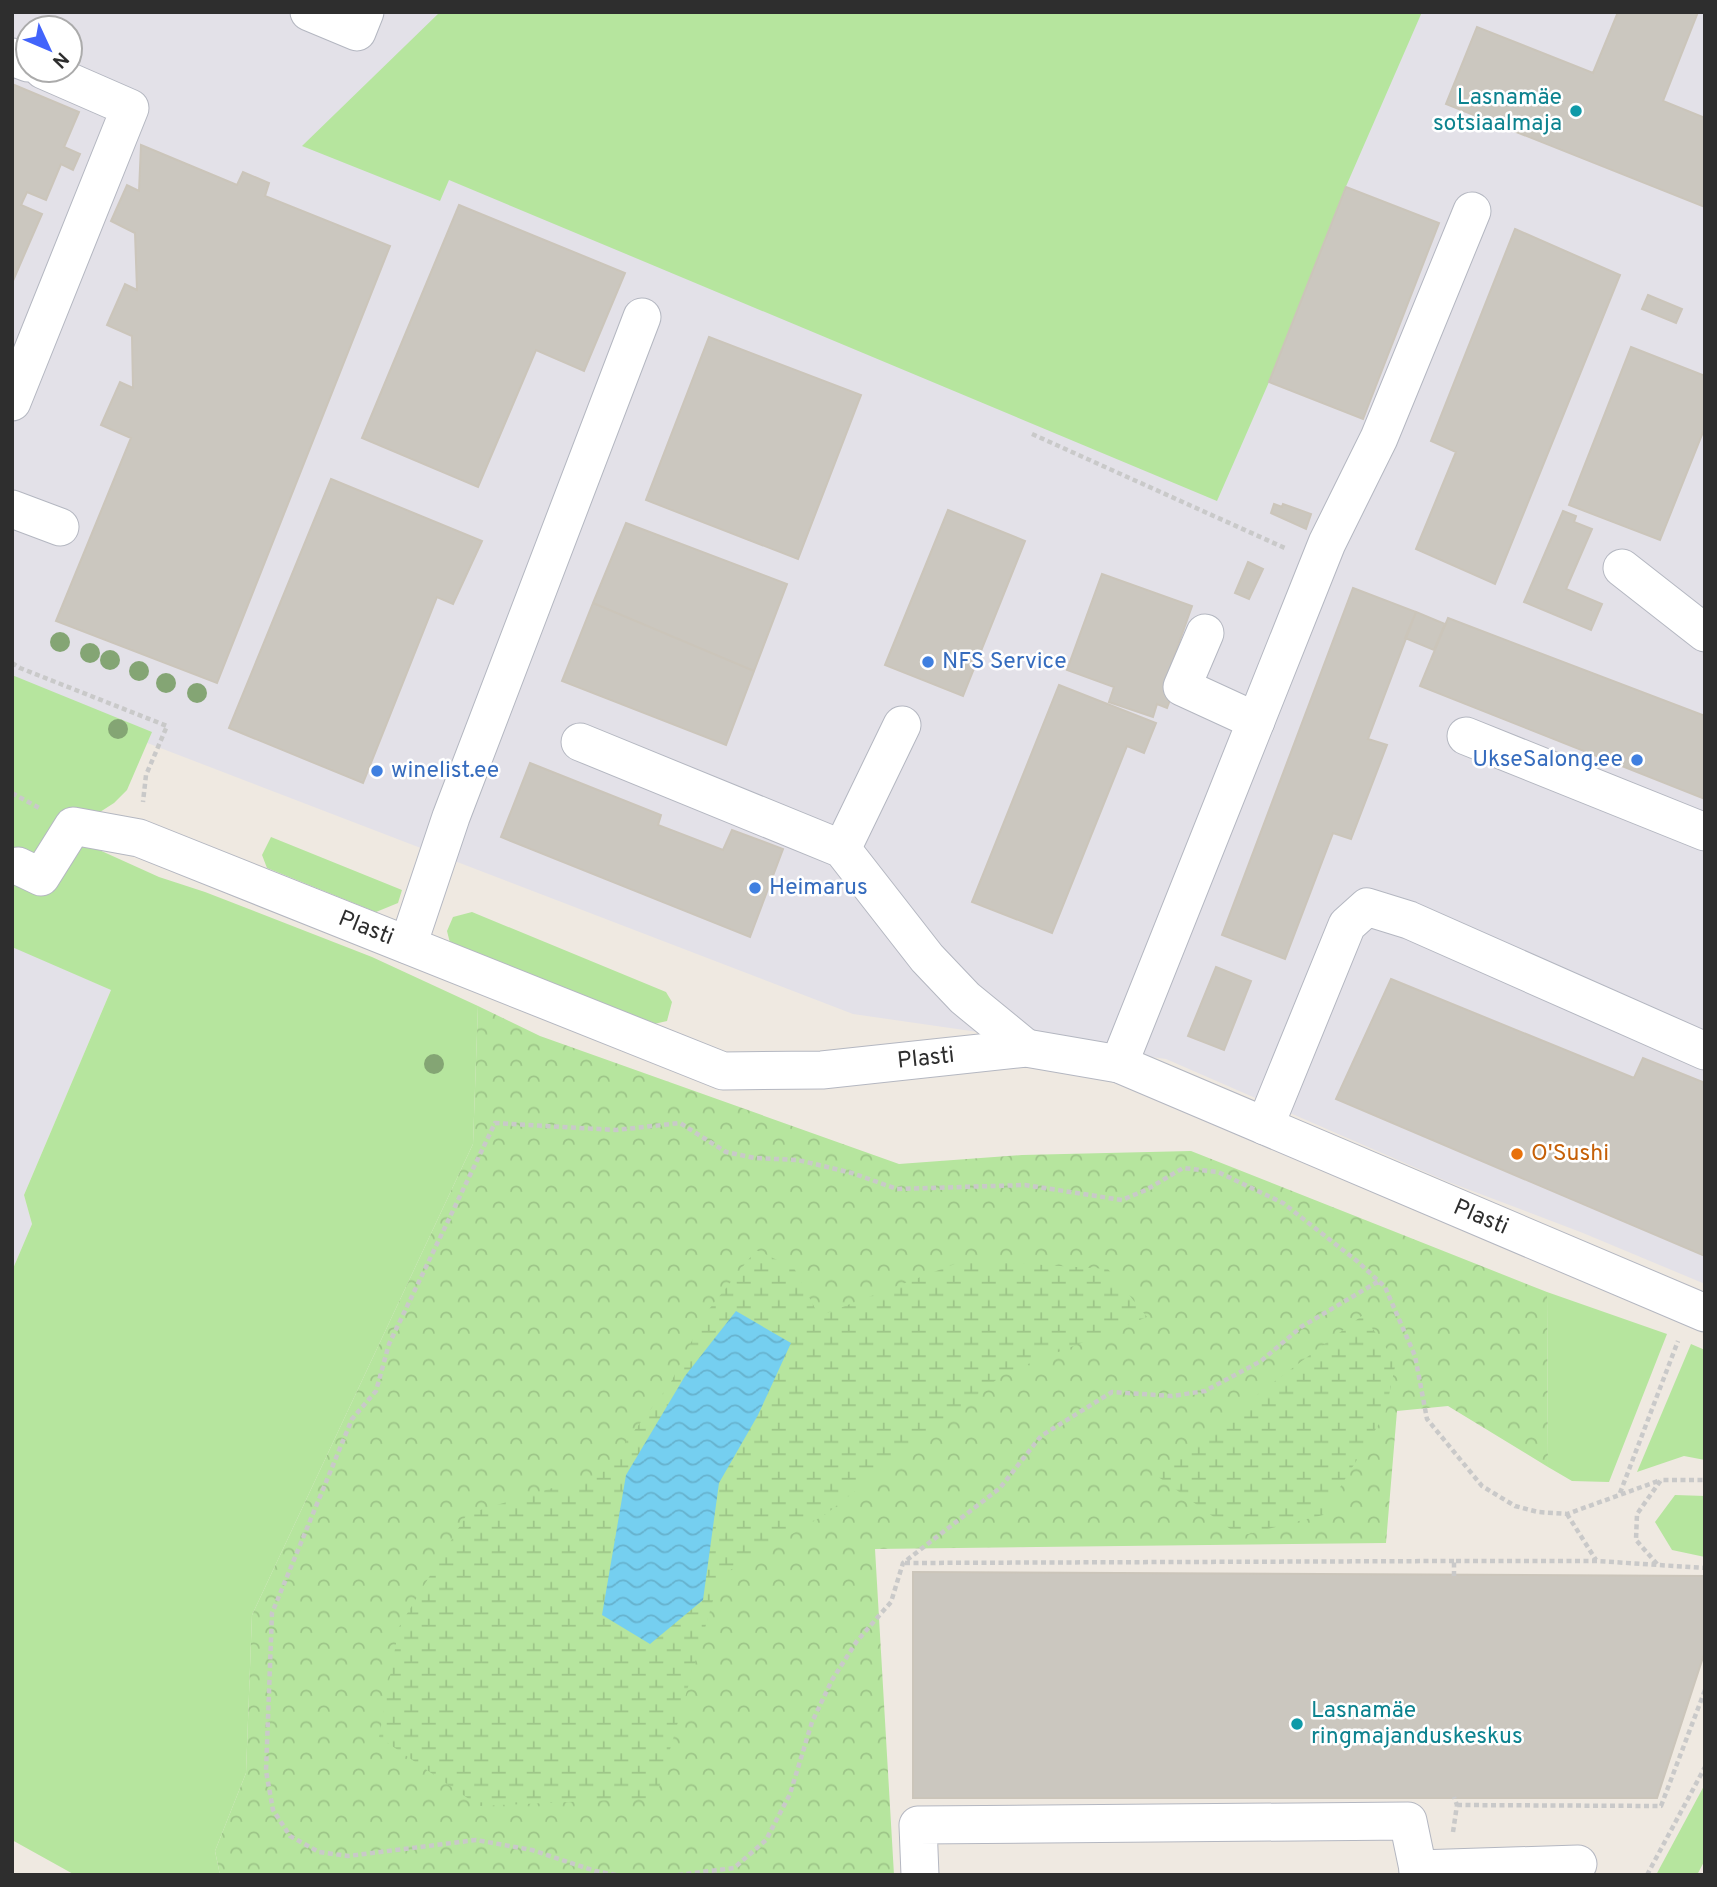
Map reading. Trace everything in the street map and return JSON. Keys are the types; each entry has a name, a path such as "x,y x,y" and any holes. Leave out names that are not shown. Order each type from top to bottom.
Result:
{"lane":[{"path":"309,12 357,32 365,12"},
{"path":"12,402 130,108 75,84"},
{"path":"1119,1064 1327,543 1379,438 1472,211"},
{"path":"408,945 451,817 642,317"},
{"path":"12,509 60,527"},
{"path":"1622,568 1705,633"},
{"path":"1205,633 1182,687 1256,721"},
{"path":"842,849 902,725"},
{"path":"1466,736 1705,832"},
{"path":"580,742 842,849 927,958 964,998 1026,1048"},
{"name":"Plasti","path":"18,866 41,877 73,826 139,838 723,1071 822,1070 1026,1048 1119,1064 1698,1310"},
{"path":"1265,1126 1347,925 1367,907 1409,920 1705,1051"},
{"path":"920,1875 918,1825 1408,1821 1418,1872 1578,1864"}],"path":[{"path":"1032,434 1319,564"},
{"path":"12,663 167,726 146,775 139,838"},
{"path":"616,1875 595,1871 532,1850 476,1840 348,1856 319,1852 290,1836 273,1810 266,1771 272,1613 352,1419 376,1391 389,1344 495,1124 616,1130 680,1123 726,1153 754,1158 798,1160 852,1172 897,1189 1025,1185 1122,1200 1183,1168 1218,1172 1283,1203 1385,1287 1415,1356 1427,1419 1482,1486 1515,1506 1538,1512 1567,1514 1661,1480 1705,1480"},
{"path":"678,1875 734,1868 766,1840 790,1794 812,1722 832,1680 857,1641 891,1602 903,1563 1000,1488 1041,1436 1112,1392 1172,1396 1205,1391 1261,1362 1301,1327 1379,1281"},
{"path":"1620,1494 1698,1310"},
{"path":"1657,1564 1636,1540 1637,1514 1661,1480"},
{"path":"1567,1514 1597,1561"},
{"path":"1454,1561 1454,1576"},
{"path":"903,1563 1597,1561 1705,1568"},
{"path":"1457,1805 1661,1806 1705,1690"},
{"path":"1647,1875 1705,1767"}],"shaded area":[{"path":"12,12 1705,12 1705,1284 1583,1233 1446,1181 1166,1059 853,1014 12,691"},
{"path":"12,946 111,990 24,1195 32,1224 12,1271"}],"green space":[{"path":"440,12 1422,12 1344,191 1269,382 1217,501 449,180 440,201 302,146"},
{"path":"12,675 152,732 127,790 100,812 86,844 159,877 205,892 372,957 478,1006 473,1144 252,1615 246,1773 215,1851 220,1875 75,1875 12,1840 12,1271 32,1224 24,1195 111,990 12,947"},
{"path":"271,837 402,890 398,903 376,912 267,868 262,855"},
{"path":"472,912 666,992 672,1002 667,1021 654,1024 450,943 447,931 453,917"},
{"path":"478,1006 540,1036 899,1164 1022,1155 1191,1151 1547,1292 1548,1467 1448,1406 1397,1411 1386,1543 875,1549 894,1875 220,1875 215,1851 246,1773 252,1615 473,1144"},
{"path":"756,1250 794,1268 819,1316 965,1260 1108,1269 1147,1317 1005,1373 826,1514 720,1576 656,1798 479,1806 379,1737 399,1627 467,1514 602,1473 670,1384 706,1313"},
{"path":"1547,1292 1667,1334 1609,1482 1572,1481 1548,1467"},
{"path":"1363,1315 1396,1362 1385,1414 1323,1515 1240,1536 1153,1473"},
{"path":"1691,1344 1705,1350 1705,1460 1684,1456 1637,1472"},
{"path":"1675,1495 1705,1496 1705,1557 1672,1550 1655,1522"},
{"path":"1705,1784 1705,1860 1697,1875 1656,1875"}],"water":[{"path":"736,1311 791,1343 758,1415 719,1483 703,1600 650,1644 602,1615 626,1475 685,1376"}],"building":[{"name":"Lasnamäe sotsiaalmaja","path":"1618,12 1698,12 1663,101 1705,118 1705,207 1446,104 1477,27 1593,73"},
{"path":"12,84 79,112 64,147 80,154 73,170 61,164 46,200 27,192 21,205 42,214 12,283"},
{"path":"141,145 237,185 243,172 269,183 265,196 390,246 217,683 56,621 131,438 101,425 120,382 133,388 132,336 107,325 125,284 137,290 135,233 111,221 127,185 139,191"},
{"path":"1346,187 1439,223 1363,419 1269,382"},
{"path":"459,205 625,273 584,371 536,350 478,487 362,438"},
{"path":"1515,229 1620,275 1495,584 1416,549 1456,452 1431,441"},
{"path":"1648,295 1682,309 1676,323 1642,309"},
{"path":"709,337 861,395 798,559 646,500"},
{"path":"1631,347 1705,376 1705,427 1660,540 1569,505"},
{"path":"331,479 482,541 453,604 437,597 363,783 229,728"},
{"path":"1274,504 1282,507 1283,504 1311,514 1306,529 1271,513"},
{"path":"948,510 1025,541 963,696 885,665"},
{"path":"1563,511 1576,516 1574,522 1592,529 1566,589 1602,604 1591,630 1524,602"},
{"path":"626,523 787,584 754,671 593,603"},
{"path":"1248,562 1263,569 1249,599 1235,593"},
{"path":"1102,574 1192,606 1164,685 1174,689 1167,708 1157,704 1153,717 1109,702 1114,687 1067,670"},
{"path":"1353,588 1416,612 1368,739 1387,745 1351,839 1333,833 1285,959 1222,935"},
{"path":"593,603 754,671 726,745 562,681"},
{"path":"1416,612 1445,624 1434,650 1405,638"},
{"path":"1448,618 1705,716 1705,799 1420,686"},
{"path":"1059,685 1156,723 1144,753 1127,746 1052,933 972,902"},
{"path":"530,763 661,815 658,825 723,850 732,830 783,849 750,937 501,837"},
{"path":"1216,967 1251,981 1224,1050 1188,1036"},
{"path":"1391,979 1634,1078 1643,1058 1705,1083 1705,1256 1336,1099"},
{"name":"Lasnamäe ringmajanduskeskus","path":"913,1572 1705,1576 1705,1651 1657,1798 913,1798"}],"place":[{"name":"Lasnamäe sotsiaalmaja","path":"1576,111"},
{"name":"NFS Service","path":"928,662"},
{"name":"UkseSalong.ee","path":"1637,760"},
{"name":"winelist.ee","path":"377,771"},
{"name":"Heimarus","path":"755,888"},
{"name":"O'Sushi","path":"1517,1154"},
{"name":"Lasnamäe ringmajanduskeskus","path":"1297,1724"}]}
